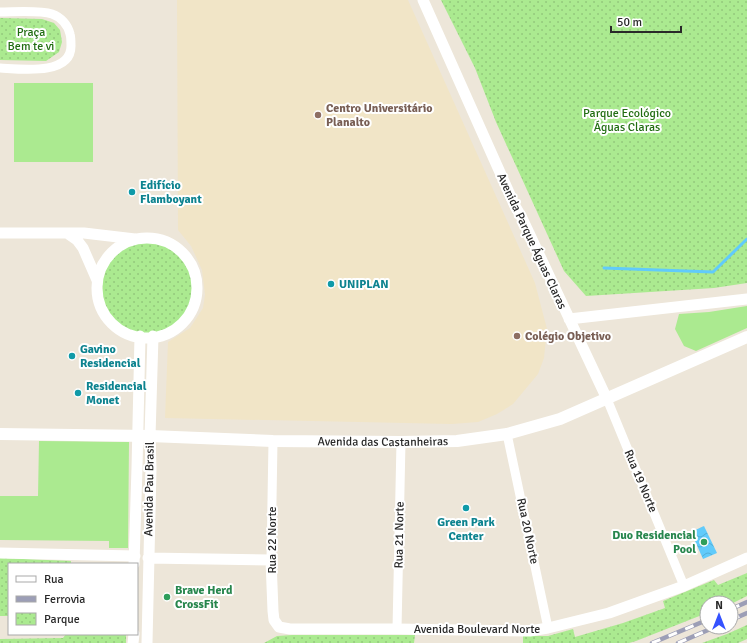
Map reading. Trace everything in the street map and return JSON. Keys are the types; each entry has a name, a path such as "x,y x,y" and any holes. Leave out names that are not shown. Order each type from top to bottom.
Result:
{"main road":[{"name":"Avenida das Castanheiras","path":"0,434 150,436 273,441 401,442 456,440 507,434 560,419 747,337"}],"street":[{"name":"Avenida Parque Águas Claras","path":"423,0 515,206 569,319 747,299"},
{"path":"0,12 42,12 53,14 62,20 68,27 71,36 71,51 65,61 47,68 0,68"},
{"path":"0,233 84,232 135,239 151,238 167,242 181,251 191,263 196,278 197,295 192,310 182,323 169,333 153,336 126,334 112,325 102,312 97,296 97,280 104,262 117,247 135,239"},
{"path":"67,233 77,240 83,248 97,280"},
{"path":"569,319 607,399"},
{"name":"Avenida Pau Brasil","path":"134,560 140,336"},
{"name":"Avenida Pau Brasil","path":"147,643 153,336"},
{"name":"Rua 19 Norte","path":"607,399 684,586"},
{"name":"Rua 20 Norte","path":"507,434 548,628"},
{"name":"Rua 22 Norte","path":"273,441 273,611 274,620 279,627 290,629"},
{"name":"Rua 21 Norte","path":"397,629 401,442"},
{"path":"0,553 134,560"},
{"path":"148,558 272,560"},
{"name":"Avenida Boulevard Norte","path":"290,629 530,631 609,613 684,586 747,558"}],"shaded area":[{"name":"Centro Universitário Planalto","path":"177,0 408,0 535,283 547,329 544,358 538,374 513,404 497,414 478,422 452,424 165,418 168,342 190,328 203,308 205,295 202,270 191,246 178,230"}],"green space":[{"name":"Parque Ecológico Águas Claras","path":"441,0 747,0 747,283 714,288 586,296 564,271 496,122 475,68"},
{"name":"Praça Bem te vi","path":"0,18 42,19 54,23 60,30 62,42 59,52 46,61 0,60"},
{"path":"14,83 93,83 93,162 14,162"},
{"path":"148,241 166,244 181,255 192,270 195,288 192,306 181,321 166,332 148,335 130,332 115,321 104,306 101,288 104,270 115,255 130,244"},
{"path":"747,306 747,328 696,351 684,346 675,329 679,314 709,312"},
{"path":"39,441 129,442 128,548 109,548 109,541 0,540 0,496 38,496"},
{"path":"0,558 71,561 71,563 8,563 8,616 0,616"},
{"path":"747,573 747,596 739,600 739,595 699,595 699,616 636,641 629,643 523,643 523,636 548,636 573,629 575,637 623,623 665,608 663,601 714,580 718,585"},
{"path":"747,625 747,639 738,643 702,643 724,635 739,635 739,629"},
{"path":"65,635 126,635 126,643 0,643 0,639 63,638"},
{"path":"415,635 414,643 264,643 277,636"}],"water":[{"name":"Duo Residencial Pool","path":"704,526 717,553 703,559 691,532"}],"waterway":[{"path":"604,268 713,272 747,239"}],"railway":[{"path":"739,606 747,602"},
{"path":"739,616 747,613"},
{"path":"652,643 699,623"},
{"path":"678,643 699,634"}],"place":[{"name":"Centro Universitário Planalto","path":"318,115"},
{"name":"Edifício Flamboyant","path":"132,192"},
{"name":"UNIPLAN","path":"331,284"},
{"name":"Colégio Objetivo","path":"517,336"},
{"name":"Gavino Residencial","path":"72,356"},
{"name":"Residencial Monet","path":"78,393"},
{"name":"Green Park Center","path":"466,508"},
{"name":"Duo Residencial Pool","path":"704,542"},
{"name":"Brave Herd CrossFit","path":"167,597"}]}
